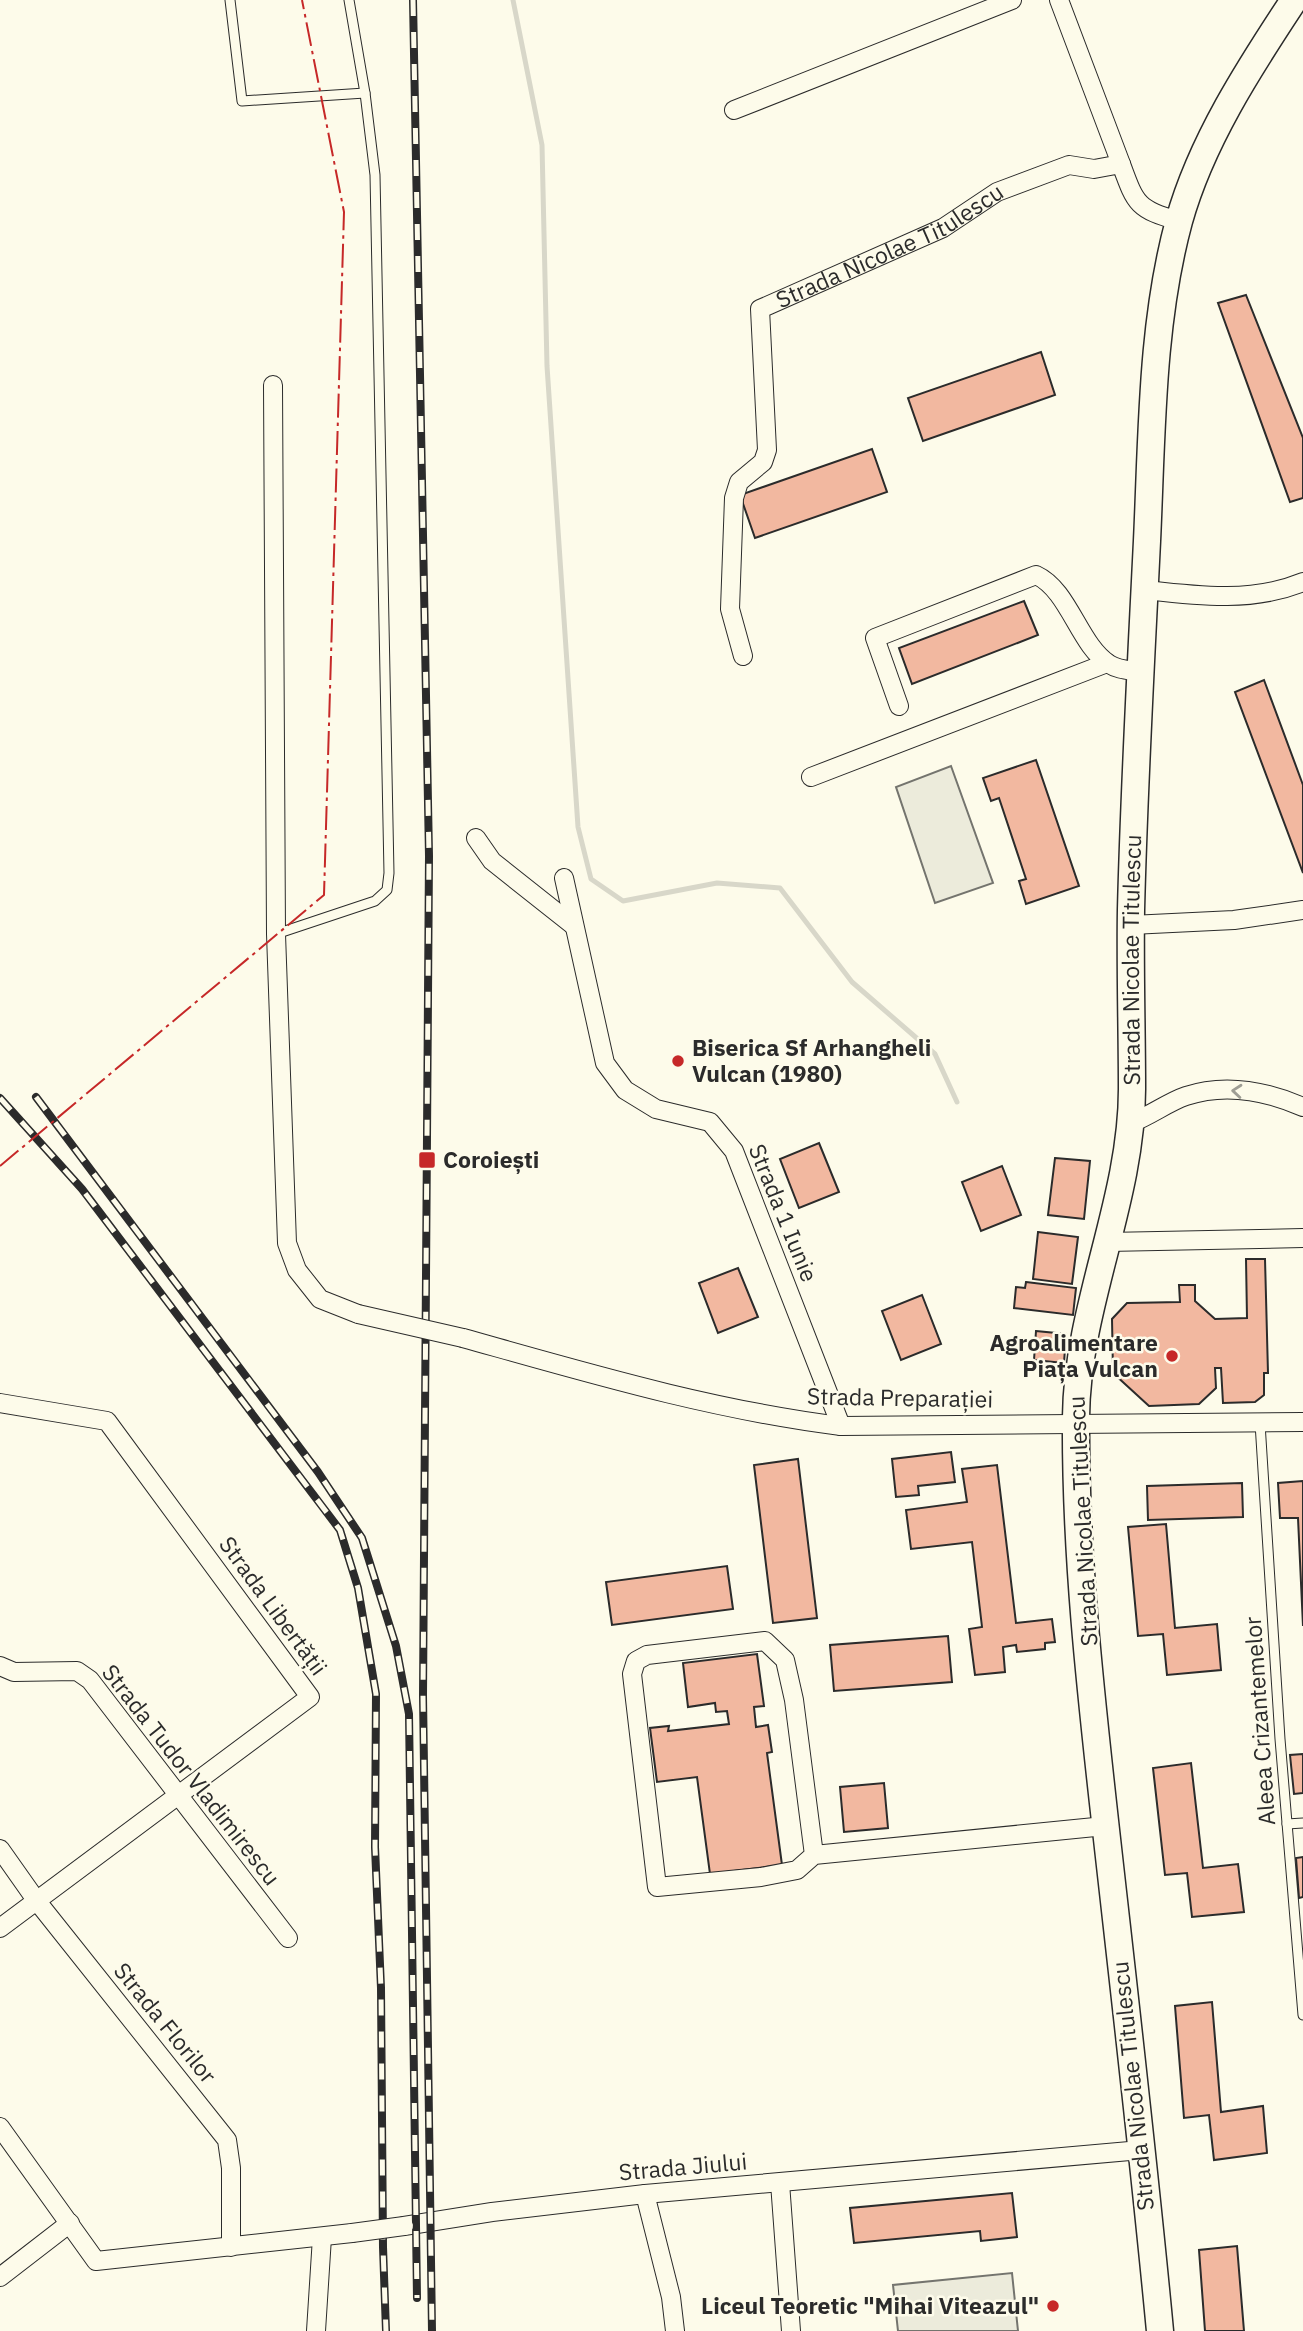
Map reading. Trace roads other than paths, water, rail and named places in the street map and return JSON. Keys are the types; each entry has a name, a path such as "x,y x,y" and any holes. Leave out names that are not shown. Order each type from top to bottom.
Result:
{"main road":[{"name":"Strada Nicolae Titulescu","path":"1160,2331 1105,1826 1086,1620 1076,1424 1078,1371 1124,1172 1131,1123 1131,925 1141,672 1157,361 1167,274 1179,220 1193,180 1252,65 1294,0"}],"street":[{"path":"734,110 1012,0"},
{"path":"1059,0 1132,194 1148,212 1179,220"},
{"name":"Strada Nicolae Titulescu","path":"743,656 730,609 734,498 739,482 763,462 767,450 760,309 943,228 997,192 1069,165 1094,169 1121,164"},
{"name":"Strada Preparației","path":"273,385 276,934 287,1243 297,1270 320,1299 358,1314 463,1338 664,1393 782,1418 841,1426 1303,1422"},
{"path":"899,706 875,638 1036,575 1044,578 1061,599 1096,653 1116,668 1141,672"},
{"path":"1145,590 1196,596 1245,596 1281,591 1303,582"},
{"path":"811,777 1107,663"},
{"path":"476,838 492,861 574,926"},
{"name":"Strada 1 Iunie","path":"564,878 605,1063 625,1090 656,1109 710,1122 734,1151 841,1426"},
{"path":"1131,925 1234,920 1303,910"},
{"path":"1131,1123 1184,1097 1211,1090 1235,1089 1281,1098 1303,1107"},
{"path":"1107,1242 1303,1238"},
{"name":"Strada Libertății","path":"0,1403 107,1421 310,1697 0,1928"},
{"path":"814,1855 794,1700 785,1660 765,1641 647,1655 636,1661 632,1674 657,1887 761,1877 797,1870 814,1855 1105,1826"},
{"name":"Strada Tudor Vladimirescu","path":"0,1666 14,1672 76,1671 90,1680 288,1938"},
{"name":"Strada Florilor","path":"0,1849 36,1900 227,2140 231,2168 231,2248"},
{"path":"0,2127 69,2223 0,2277"},
{"name":"Strada Jiului","path":"69,2223 96,2261 322,2237 492,2212 645,2194 1141,2150"},
{"path":"780,2183 791,2331"},
{"path":"645,2194 671,2297 676,2331"},
{"path":"316,2331 322,2237"}],"lane":[{"path":"230,0 242,101 365,93"},
{"path":"276,934 375,901 387,890 389,873 375,176 365,93 348,0"},
{"name":"Aleea Crizantemelor","path":"1260,1423 1280,1739 1303,2015"},
{"path":"1287,1824 1303,1823"}],"waterway":[{"path":"513,0 542,145 547,366 578,827 591,879 623,901 717,883 780,888 852,982 935,1054 957,1102"}],"railway":[{"path":"413,0 429,856 423,1696 432,2331"},
{"path":"36,1097 318,1472 362,1538 396,1646 409,1714 417,2298"},
{"path":"0,1098 82,1189 340,1530 358,1588 376,1694 375,1847 381,1988 386,2331"}],"place":[{"name":"Biserica Sf Arhangheli Vulcan (1980)","path":"678,1061"},
{"name":"Coroiești","path":"427,1160"},
{"name":"Agroalimentare Piața Vulcan","path":"1172,1356"},
{"name":"Liceul Teoretic \"Mihai Viteazul\"","path":"1053,2306"}]}
